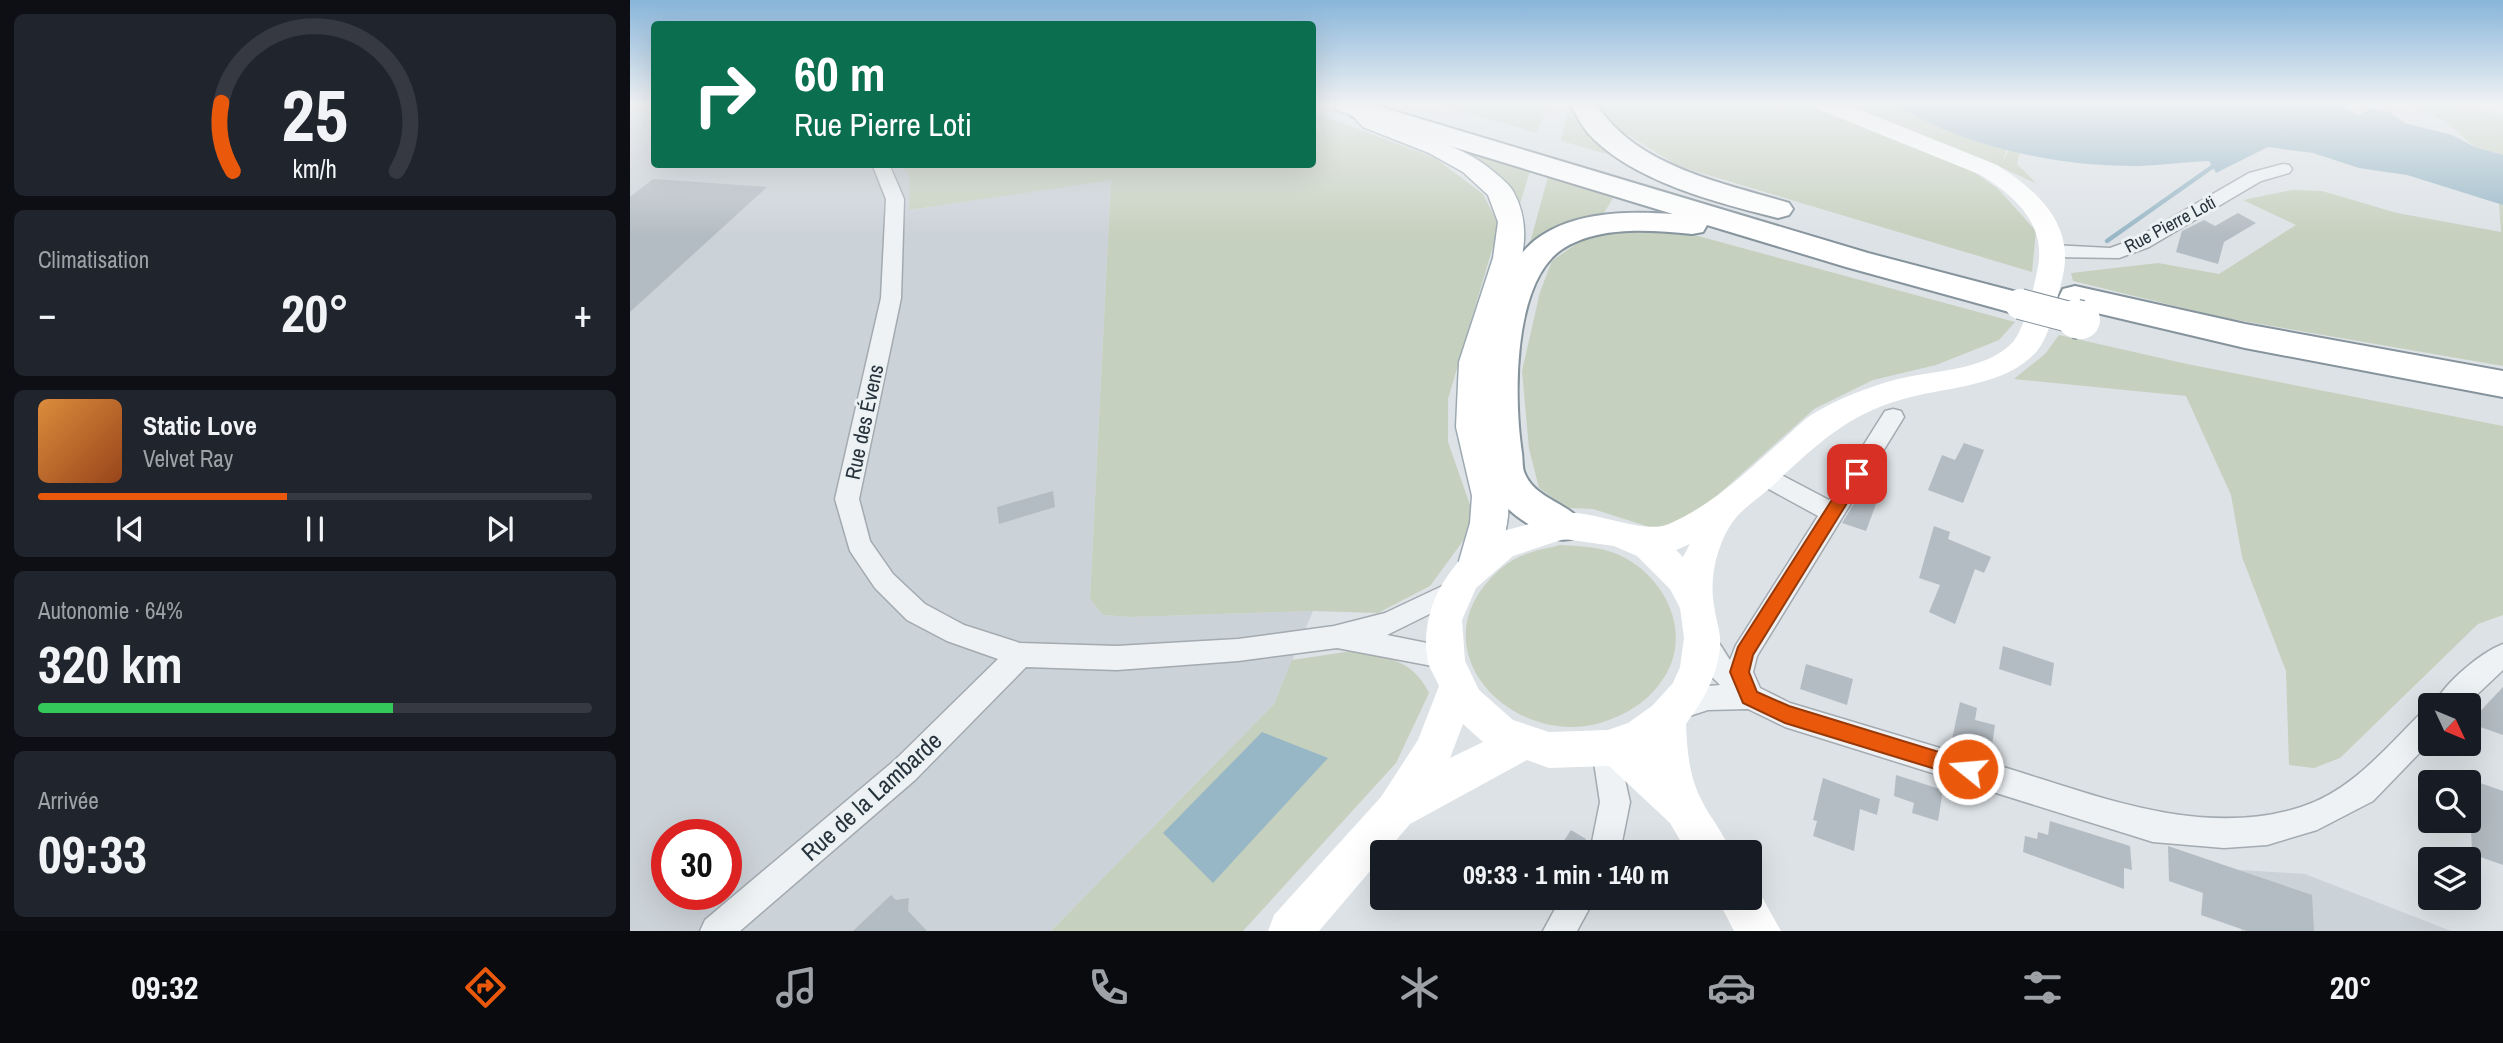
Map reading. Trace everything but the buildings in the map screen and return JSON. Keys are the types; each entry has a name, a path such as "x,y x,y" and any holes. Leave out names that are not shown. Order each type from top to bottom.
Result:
{"highway":[{"path":"1497,148 2078,309 2243,358 2503,407"},
{"path":"1539,148 1862,251"},
{"path":"1625,148 1647,162 1749,200 1841,228 1862,251"},
{"path":"1564,526 1518,495 1506,478 1499,419 1499,369 1510,319 1528,266 1549,244 1585,228 1656,221 1693,225 1826,260 1862,251"},
{"path":"2078,309 2503,384"}],"main road":[{"path":"1439,148 1472,166 1500,192 1512,222 1507,258 1475,362 1472,427 1490,496 1488,523 1478,561"},
{"path":"1290,931 1395,811 1434,750 1449,673 1443,622 1455,590 1478,561 1504,543 1533,531 1564,526 1598,528 1631,538 1669,539 1722,512 1823,422 1858,403 1896,390 1980,372 2006,361 2022,350 2034,335 2051,270 2052,251 2045,223 2036,208 2010,183 1989,170 1936,148"},
{"path":"1696,601 1697,564 1722,512"},
{"path":"1449,673 1483,721 1522,743 1571,752 1611,747 1651,729 1671,713 1696,677 1704,643 1702,622 1696,601 1681,575 1666,561 1631,538"},
{"path":"1671,713 1668,756 1684,809 1703,840"},
{"path":"1395,811 1467,770 1522,743"},
{"path":"1611,747 1684,809"},
{"path":"1746,910 1759,931"}],"street":[{"name":"Rue des Évens","path":"882,168 895,199 891,298 847,499 859,544 884,581 916,612 956,633 1020,654 1117,658 1238,650 1334,637 1390,622 1455,590"},
{"name":"Rue Pierre Loti","path":"2052,251 2112,254 2142,243 2255,177 2283,169"},
{"path":"1749,697 1740,672 1745,653 1893,417"},
{"path":"1762,475 1833,513"},
{"name":"Rue des Évens","path":"1334,637 1449,673"},
{"path":"1704,643 1721,668 1749,697 1785,714 2152,827 2211,833 2267,830 2307,820 2363,791 2418,735"},
{"name":"Rue de la Lambarde","path":"716,931 905,770 1020,654"},
{"path":"2460,693 2489,664 2503,656"},
{"path":"1671,713 1708,698 1749,697"},
{"path":"1607,840 1615,802 1611,747"},
{"path":"1559,931 1572,910"}],"shaded area":[{"path":"630,148 651,148 651,168 903,168 910,176 910,210 1111,179 1090,599 1103,615 1132,617 1313,611 1274,704 1051,931 630,931"},
{"path":"2241,870 2305,874 2451,931 2241,931"}],"green space":[{"path":"1316,148 1410,148 1435,158 1483,194 1499,226 1448,399 1448,442 1470,505 1471,530 1430,586 1378,613 1313,611 1132,617 1103,615 1090,599 1111,180 909,210 910,176 903,168 1316,168"},
{"path":"1450,148 1530,171 1518,210"},
{"path":"1587,148 1610,148 1625,159"},
{"path":"1650,148 1919,148 1970,169 1998,189 2036,231 2032,272 1678,166"},
{"path":"1956,148 2007,149 2002,162 2009,150 2020,152 2017,164 2037,184"},
{"path":"2480,148 2503,148 2503,155"},
{"path":"1548,177 1613,198 1602,216 1528,250"},
{"path":"2292,190 2322,191 2397,213 2501,232 2499,203 2503,205 2503,366 2220,317 2073,281 2071,273 2158,263 2219,274 2296,225 2243,200"},
{"path":"1624,230 1687,233 2015,322 1999,340 1936,365 1873,380 1814,409 1682,527 1656,529 1593,509 1567,508 1539,488 1529,449 1522,371 1540,292 1552,261 1583,239"},
{"path":"2059,335 2187,364 2503,426 2503,615 2478,624 2340,758 2314,768 2289,765 2286,671 2242,557 2231,495 2186,396 2014,379 2045,354"},
{"path":"1560,545 1603,550 1627,559 1653,581 1671,610 1675,626 1676,643 1672,660 1665,676 1646,699 1631,710 1603,722 1571,727 1539,722 1511,709 1488,690 1472,665 1466,638 1471,608 1494,575 1518,557"},
{"path":"1352,651 1387,658 1406,666 1422,681 1429,693 1396,763 1243,931 1051,931 1274,704 1292,660"}],"water":[{"path":"2001,148 2265,148 2216,173 2209,161 2139,166 2108,165 2076,163"},
{"path":"2279,148 2480,148 2503,155 2503,205 2407,175 2359,168 2313,153"},
{"path":"1262,732 1328,758 1213,883 1163,833"}],"waterway":[{"path":"2107,241 2212,167"}],"route":[{"path":"1857,474 1745,653 1740,672 1749,697 1785,714 1968,769"}]}
